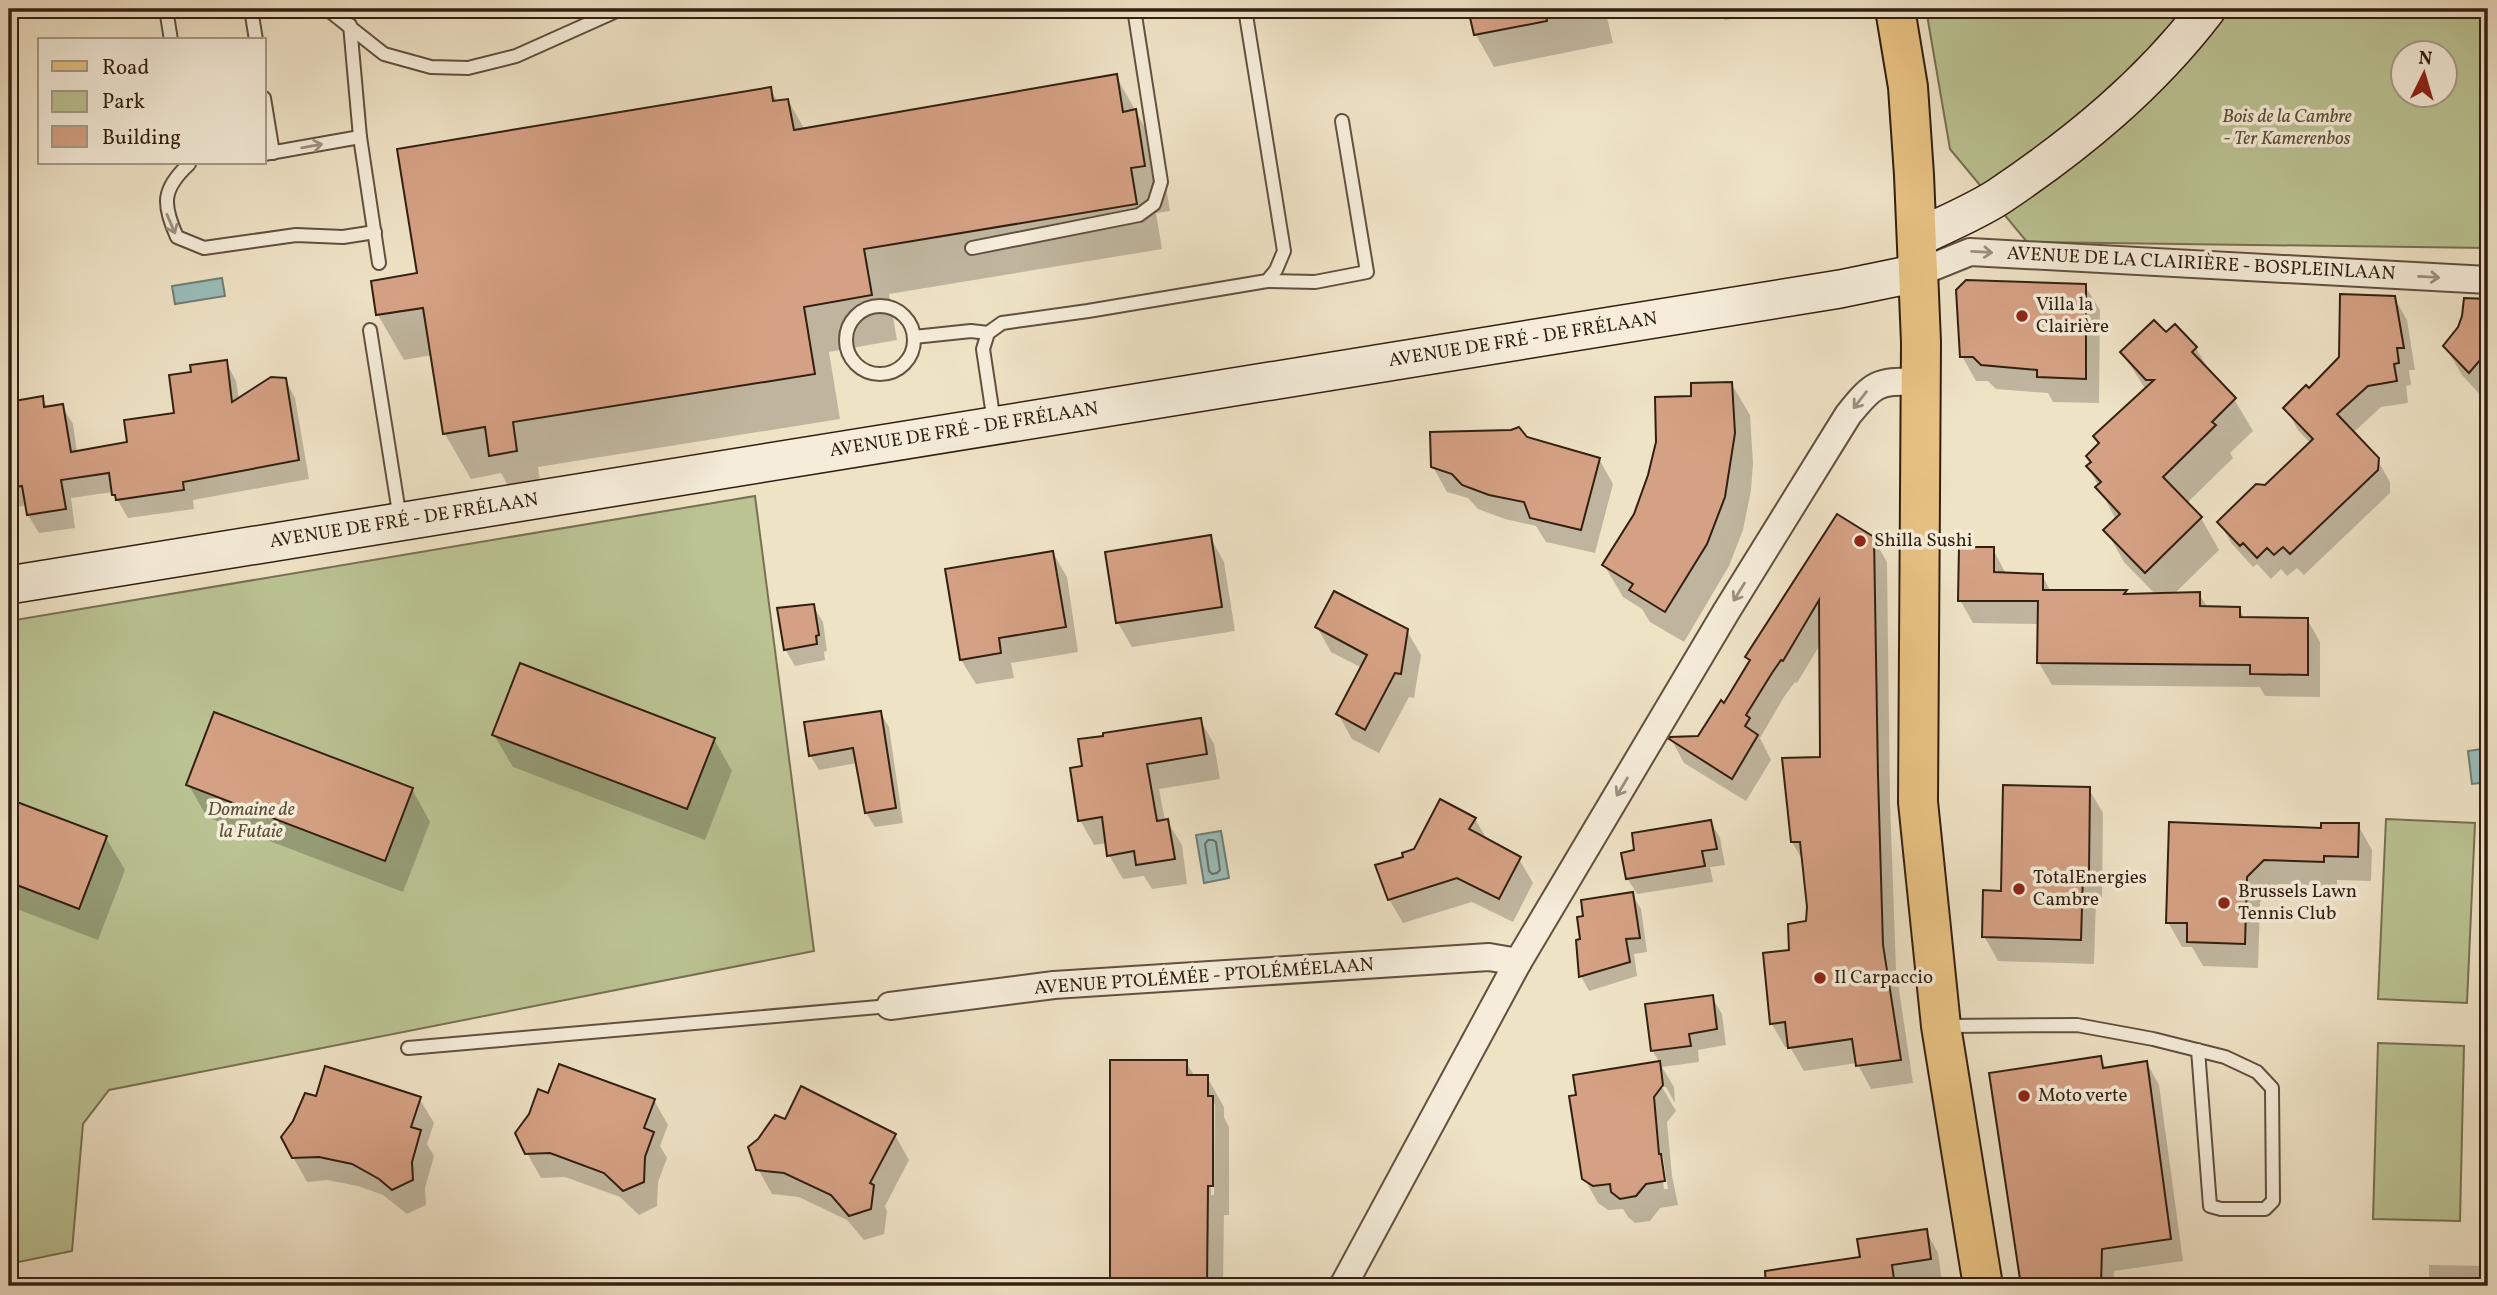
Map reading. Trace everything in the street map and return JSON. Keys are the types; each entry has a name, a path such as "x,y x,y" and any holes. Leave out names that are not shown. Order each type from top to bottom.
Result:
{"main road":[{"path":"1895,9 1908,88 1922,381 1917,802 1941,1026 1983,1286"},
{"name":"AVENUE DE FRÉ - DE FRÉLAAN","path":"9,585 1840,289 1917,256 2110,114 2179,45 2207,9"}],"street":[{"name":"AVENUE DE LA CLAIRIÈRE - BOSPLEINLAAN","path":"1917,256 1970,252 2488,280"},
{"path":"1343,1286 1518,962 1719,624 1848,415 1868,389 1883,382 1922,381"},
{"name":"AVENUE PTOLÉMÉE - PTOLÉMÉELAAN","path":"890,1006 1054,985 1489,957 1518,962"}],"lane":[{"path":"166,9 171,38"},
{"path":"251,9 256,38"},
{"path":"327,9 384,54 431,67 468,68 516,56 621,9"},
{"path":"972,248 1139,215 1154,204 1161,183 1134,9"},
{"path":"1245,9 1284,251 1276,270 1267,281"},
{"path":"350,25 360,137 379,263"},
{"path":"994,425 983,349 988,333 1002,323 1267,281 1315,282 1367,272 1342,121"},
{"path":"266,126 268,154 360,137"},
{"path":"191,164 174,178 167,197 166,214 177,237 204,248 296,235 343,237 375,232"},
{"path":"885,306 900,311 910,323 914,337 912,353 903,366 890,373 874,374 860,369 850,357 845,342 848,327 856,314 870,307 885,306"},
{"path":"370,330 400,522"},
{"path":"914,337 971,331 988,333"},
{"path":"408,1048 890,1006"},
{"path":"1941,1026 2077,1025 2198,1050 2225,1057 2258,1072 2272,1088 2273,1201 2265,1209 2221,1209 2210,1206 2198,1050"}],"green space":[{"name":"Bois de la Cambre - Ter Kamerenbos","path":"1926,9 2488,9 2488,248 2027,242 1950,149"},
{"name":"Domaine de la Futaie","path":"755,496 814,951 109,1090 83,1124 72,1251 9,1264 9,621"},
{"path":"2386,819 2475,823 2467,1003 2378,999"},
{"path":"2378,1043 2464,1046 2460,1221 2373,1219"}],"water":[{"path":"222,278 225,296 175,304 172,286"},
{"path":"2488,748 2488,782 2472,784 2468,751"},
{"path":"1221,831 1229,878 1204,883 1196,835"}],"building":[{"path":"1468,9 1546,9 1547,21 1474,35"},
{"path":"1117,74 1123,112 1136,109 1145,166 1131,168 1137,204 864,249 872,295 804,307 815,374 513,422 517,451 489,456 485,427 443,434 423,308 376,315 371,281 417,273 397,149 771,87 773,101 788,99 794,130"},
{"name":"Villa la Clairière","path":"1966,280 2086,284 2086,379 2037,377 2037,370 1981,365 1973,357 1960,357 1956,290"},
{"path":"2340,294 2395,296 2404,348 2397,348 2399,363 2394,364 2397,381 2368,386 2337,414 2379,458 2378,470 2290,554 2283,547 2274,555 2267,548 2257,558 2243,543 2240,546 2217,522 2256,484 2265,485 2313,439 2283,408 2306,385 2309,388 2339,357"},
{"path":"2464,298 2488,299 2488,351 2469,373 2443,346 2458,327"},
{"path":"2154,320 2166,332 2175,324 2197,347 2192,352 2236,398 2212,422 2216,425 2163,477 2202,517 2145,573 2103,530 2120,514 2095,487 2101,482 2086,466 2091,462 2086,456 2099,443 2093,436 2154,380 2146,380 2120,352"},
{"path":"227,360 232,402 271,377 286,378 299,460 183,482 184,490 116,500 115,495 112,495 109,473 61,480 66,509 27,515 22,486 9,488 9,413 15,412 14,401 43,396 44,407 63,404 71,452 127,442 124,420 174,413 169,375 191,372 190,365"},
{"path":"1732,382 1735,433 1725,497 1707,544 1665,612 1629,590 1633,584 1602,565 1634,514 1648,475 1656,442 1655,397 1691,396 1691,383"},
{"path":"1519,427 1527,437 1600,458 1581,530 1530,518 1524,502 1489,495 1462,485 1452,474 1431,467 1430,432 1511,430"},
{"path":"1837,514 1874,537 1883,945 1901,1060 1856,1066 1852,1039 1788,1048 1785,1022 1770,1024 1763,953 1789,950 1788,924 1806,921 1800,842 1791,842 1782,758 1820,757 1819,600 1783,661 1781,660 1772,673 1746,715 1750,718 1745,726 1758,735 1732,779 1669,739 1698,736 1721,700 1724,703 1750,660 1745,657"},
{"path":"1211,535 1222,607 1116,623 1105,552"},
{"path":"1959,547 1994,547 1994,572 2043,574 2043,590 2127,590 2124,594 2200,592 2200,606 2240,607 2240,617 2308,618 2308,675 2250,674 2250,665 2037,663 2038,601 1958,601"},
{"path":"1053,551 1066,627 999,638 1001,653 960,660 945,569"},
{"path":"1334,591 1408,629 1401,674 1395,673 1365,730 1336,714 1367,655 1315,627"},
{"path":"814,604 819,635 816,636 817,644 784,650 777,608"},
{"path":"520,663 715,738 687,809 492,735"},
{"path":"881,711 896,808 865,813 853,748 809,756 804,722"},
{"path":"214,712 413,788 385,861 186,785"},
{"path":"1201,718 1207,754 1147,764 1157,821 1168,819 1175,859 1136,865 1134,851 1107,856 1102,817 1078,821 1070,768 1082,766 1078,739"},
{"path":"2003,785 2090,787 2089,873 2083,873 2081,940 1982,937 1983,890 2001,891"},
{"path":"9,799 107,836 79,909 9,882"},
{"path":"1440,799 1476,818 1469,829 1521,857 1499,899 1457,878 1388,900 1375,865 1403,857 1402,853 1414,849"},
{"path":"1711,820 1717,849 1702,851 1705,866 1626,879 1621,853 1634,850 1632,833"},
{"path":"2169,822 2321,828 2321,823 2359,823 2358,857 2324,856 2324,862 2264,860 2247,877 2245,944 2187,942 2187,923 2166,923"},
{"path":"1633,892 1640,938 1626,939 1630,962 1579,977 1576,940 1580,939 1577,917 1583,916 1581,900"},
{"path":"1713,995 1717,1029 1689,1034 1691,1046 1651,1051 1645,1004"},
{"path":"2101,1056 2103,1068 2147,1061 2171,1239 2102,1249 2101,1286 2021,1286 1989,1073"},
{"path":"1110,1060 1187,1060 1187,1075 1208,1075 1208,1096 1213,1096 1213,1186 1208,1186 1207,1286 1110,1286"},
{"path":"1660,1061 1663,1085 1654,1097 1659,1154 1665,1181 1646,1184 1636,1196 1620,1199 1611,1192 1610,1184 1593,1186 1582,1179 1569,1096 1576,1095 1573,1075"},
{"path":"559,1064 655,1099 644,1128 654,1132 645,1157 644,1182 623,1191 604,1173 550,1153 525,1154 515,1133 529,1114 538,1089 548,1093"},
{"path":"325,1066 421,1097 411,1127 421,1130 412,1162 413,1180 392,1190 379,1179 352,1164 319,1157 292,1158 281,1137 293,1121 305,1093 316,1096"},
{"path":"801,1086 896,1134 870,1183 874,1185 871,1209 849,1216 831,1195 784,1173 756,1170 748,1147 758,1139 775,1115 785,1119"},
{"path":"1927,1229 1931,1259 1892,1265 1895,1286 1766,1286 1765,1271 1860,1257 1857,1239"}],"place":[{"name":"Villa la Clairière","path":"2022,316"},
{"name":"Shilla Sushi","path":"1860,541"},
{"name":"TotalEnergies Cambre","path":"2019,889"},
{"name":"Brussels Lawn Tennis Club","path":"2224,903"},
{"name":"Il Carpaccio","path":"1820,978"},
{"name":"Moto verte","path":"2024,1096"}]}
